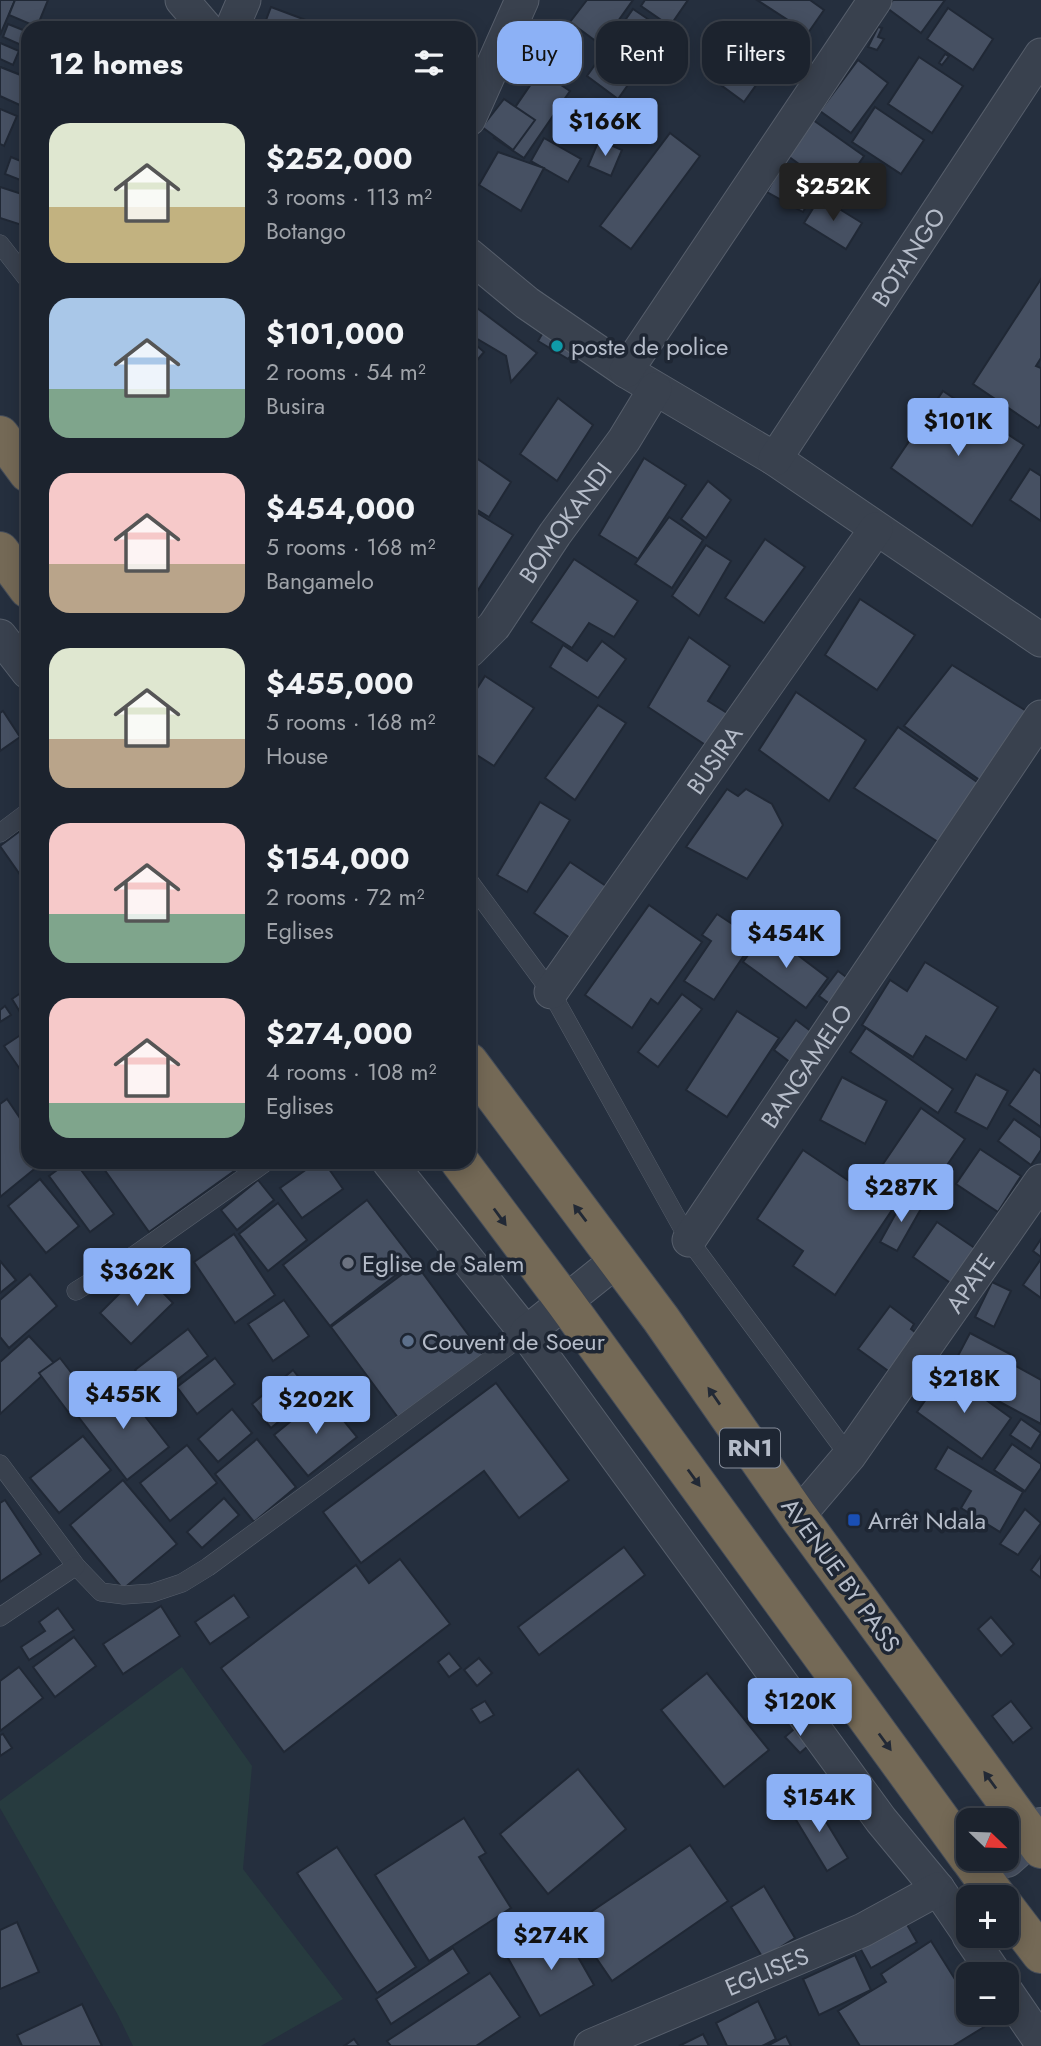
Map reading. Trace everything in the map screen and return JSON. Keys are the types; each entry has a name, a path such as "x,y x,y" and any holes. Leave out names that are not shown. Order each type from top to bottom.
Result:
{"highway":[{"path":"0,435 21,463"},
{"path":"0,551 21,580"},
{"name":"AVENUE BY PASS","path":"476,1071 661,1319 797,1517 975,1808"},
{"name":"AVENUE BY PASS","path":"465,1169 565,1302 965,1808"},
{"path":"1019,1926 1041,1954"}],"street":[{"path":"182,0 200,21"},
{"path":"235,21 244,0"},
{"path":"476,103 522,0"},
{"path":"626,371 875,0"},
{"name":"BOTANGO","path":"775,459 1041,55"},
{"path":"476,261 527,303 626,371 775,459 1041,640"},
{"name":"BOMOKANDI","path":"476,644 494,626 555,534 624,440 655,389"},
{"name":"BUSIRA","path":"551,992 876,529"},
{"path":"0,636 21,663"},
{"name":"BANGAMELO","path":"688,1240 1041,717"},
{"path":"395,1169 526,1333 881,1821 938,1889 956,1916"},
{"name":"APATE","path":"797,1517 849,1456 1041,1181"},
{"path":"526,1333 616,1261"},
{"name":"EGLISES","path":"592,2046 863,1930 938,1889"},
{"path":"1019,2010 1041,2042"}],"lane":[{"path":"0,244 21,271"},
{"path":"0,833 21,817"},
{"path":"476,890 551,992 688,1240 849,1456"},
{"path":"76,1291 136,1254 255,1169"},
{"path":"0,1464 76,1566 100,1592 124,1595 152,1593 182,1583 208,1567 526,1333"},
{"path":"0,1617 76,1566"}],"green space":[{"path":"182,1667 252,1766 243,1869 343,1999 261,2046 133,2046 0,1808 0,1801"}],"building":[{"path":"0,0 15,0 0,35"},
{"path":"15,0 48,0 39,21 23,21 9,15"},
{"path":"587,0 633,0 618,21 596,21 596,41 582,31 582,21 571,21"},
{"path":"645,0 688,0 673,21 663,21 641,6"},
{"path":"757,0 810,0 824,10 810,30 810,21 789,21"},
{"path":"893,0 945,0 921,33 887,8"},
{"path":"271,7 308,21 266,21"},
{"path":"948,8 993,39 973,70 927,39"},
{"path":"633,9 651,21 625,21"},
{"path":"8,24 21,29 21,45 3,37"},
{"path":"878,27 882,28 878,37 884,39 877,50 868,47"},
{"path":"0,43 19,51 13,65 0,59"},
{"path":"945,54 949,56 942,65 939,63"},
{"path":"919,57 963,86 932,133 888,104"},
{"path":"858,60 888,83 851,133 820,111"},
{"path":"596,63 596,83 587,76"},
{"path":"0,67 21,75 21,106 0,96"},
{"path":"0,67 21,75 21,106 0,96"},
{"path":"531,84 560,84 570,91 524,158 494,138"},
{"path":"598,84 629,84 618,99"},
{"path":"720,84 757,84 744,102"},
{"path":"504,99 535,120 513,150 482,127"},
{"path":"569,99 605,116 595,138 559,120"},
{"path":"875,107 924,140 901,174 852,142"},
{"path":"0,109 17,116 4,146 0,144"},
{"path":"806,115 864,156 839,193 781,151"},
{"path":"670,133 700,156 631,249 600,226"},
{"path":"544,138 581,159 568,182 531,161"},
{"path":"599,140 622,150 611,176 588,166"},
{"path":"498,152 544,168 521,211 479,185"},
{"path":"11,157 21,161 21,180 5,174"},
{"path":"783,163 819,184 803,212 767,192"},
{"path":"0,187 21,194 21,225 0,218"},
{"path":"820,197 862,223 846,249 804,223"},
{"path":"1041,279 1041,358 1036,366 1041,368 1041,424 1038,428 973,384"},
{"path":"476,307 537,353 511,382 506,356 476,338"},
{"name":"poste de police","path":"545,329 576,350 568,359 538,341"},
{"path":"476,345 484,352 476,362"},
{"path":"943,391 1024,445 972,526 891,468"},
{"path":"558,398 593,425 557,481 520,454"},
{"path":"476,458 511,482 489,517 476,509"},
{"path":"644,458 686,485 638,559 599,535"},
{"path":"1030,469 1041,476 1041,521 1010,500"},
{"path":"708,481 731,500 706,538 681,519"},
{"path":"476,512 513,535 478,590 476,589"},
{"path":"669,517 703,540 672,588 635,564"},
{"path":"765,539 805,567 764,623 725,598"},
{"path":"706,545 731,561 699,616 672,596"},
{"path":"574,559 638,601 614,637 589,623 572,648 531,622"},
{"path":"860,599 915,635 877,690 825,655"},
{"path":"689,637 730,666 708,701 727,713 707,746 648,707"},
{"path":"602,641 626,659 598,698 550,667 563,645 587,661"},
{"path":"952,665 1028,712 981,781 904,726"},
{"path":"485,676 534,708 494,766 476,754 476,690"},
{"path":"796,692 866,740 829,801 759,750"},
{"path":"598,705 626,723 575,800 545,778"},
{"path":"3,711 20,737 0,751 0,713"},
{"path":"898,727 990,791 949,849 854,788"},
{"path":"727,789 738,796 746,789 772,804 783,825 747,879 686,847"},
{"path":"540,802 570,820 527,892 497,875"},
{"path":"21,830 21,876 0,846"},
{"path":"570,862 609,888 573,940 534,913"},
{"path":"649,905 702,942 658,1004 651,999 632,1028 585,995"},
{"path":"717,914 755,939 714,1000 684,981 711,941 702,935"},
{"path":"766,931 828,978 806,1008 743,962"},
{"path":"925,962 998,1007 966,1060 926,1036 913,1057 862,1025 890,980 907,991"},
{"path":"838,971 853,982 834,1007 819,996"},
{"path":"21,993 21,1011 20,1012 12,999"},
{"path":"682,994 702,1009 658,1067 638,1052"},
{"path":"5,1006 11,1015 0,1022 0,1010"},
{"path":"737,1011 779,1038 727,1117 686,1090"},
{"path":"796,1020 820,1038 799,1069 774,1050"},
{"path":"866,1028 953,1089 938,1113 850,1052"},
{"path":"21,1035 21,1071 4,1046"},
{"path":"1034,1069 1041,1074 1041,1127 1009,1105"},
{"path":"976,1074 1008,1091 987,1129 955,1112"},
{"path":"842,1077 887,1101 865,1144 820,1120"},
{"path":"7,1099 21,1120 21,1169 34,1169 0,1197 0,1104"},
{"path":"921,1108 965,1139 925,1197 881,1167"},
{"path":"1014,1119 1041,1138 1041,1150 1031,1165 998,1141"},
{"path":"980,1149 1021,1176 998,1212 956,1184"},
{"path":"803,1150 892,1210 835,1295 793,1266 803,1251 757,1219"},
{"path":"58,1169 80,1169 114,1214 90,1232 49,1176"},
{"path":"104,1169 237,1169 149,1232"},
{"path":"307,1169 329,1169 343,1189 302,1218 280,1188"},
{"path":"40,1179 79,1226 46,1253 8,1206"},
{"path":"258,1180 274,1200 237,1230 221,1210"},
{"path":"905,1197 922,1207 897,1251 880,1242"},
{"name":"Eglise de Salem","path":"367,1200 414,1261 330,1326 283,1265"},
{"path":"278,1203 307,1240 268,1271 239,1234"},
{"path":"937,1222 976,1249 952,1284 913,1257"},
{"path":"234,1234 275,1295 235,1323 194,1262"},
{"path":"1041,1239 1041,1257 1033,1251"},
{"path":"1041,1259 1041,1298 1023,1285"},
{"path":"0,1261 16,1280 0,1293"},
{"name":"Couvent de Soeur","path":"416,1264 484,1356 399,1419 331,1327"},
{"path":"142,1271 173,1303 131,1344 100,1313"},
{"path":"30,1274 57,1306 9,1348 0,1337 0,1300"},
{"path":"992,1282 1011,1291 994,1327 975,1317"},
{"path":"284,1300 309,1336 273,1361 248,1324"},
{"path":"890,1306 914,1324 911,1329 925,1340 898,1378 858,1349"},
{"path":"188,1329 208,1356 155,1397 135,1370"},
{"path":"970,1333 1014,1356 995,1392 951,1369"},
{"path":"29,1336 55,1364 0,1414 0,1362"},
{"path":"60,1358 90,1397 69,1413 39,1373"},
{"path":"215,1358 235,1384 197,1414 177,1387"},
{"path":"1016,1366 1041,1380 1041,1424 998,1401"},
{"path":"293,1370 312,1394 271,1428 252,1404"},
{"path":"946,1371 1011,1418 982,1459 917,1412"},
{"path":"119,1383 169,1447 127,1480 77,1415"},
{"path":"496,1383 569,1480 519,1518 484,1471 361,1563 323,1512"},
{"path":"323,1395 357,1437 308,1476 274,1435"},
{"path":"232,1409 252,1433 218,1462 198,1439"},
{"path":"1021,1419 1041,1433 1031,1449 1010,1435"},
{"path":"83,1436 111,1470 59,1513 30,1478"},
{"path":"257,1439 296,1487 254,1522 215,1474"},
{"path":"1012,1444 1041,1464 1025,1491 994,1470"},
{"path":"187,1445 217,1483 170,1521 140,1483"},
{"path":"948,1447 1023,1492 1000,1532 961,1508 971,1491 935,1469"},
{"path":"123,1480 177,1544 123,1589 70,1525"},
{"path":"224,1498 239,1515 202,1548 187,1532"},
{"path":"5,1500 41,1554 0,1582 0,1503"},
{"path":"1025,1509 1041,1523 1018,1555 1000,1544"},
{"path":"624,1547 645,1575 539,1655 518,1627"},
{"path":"1041,1556 1041,1578 1031,1570"},
{"path":"400,1559 450,1624 284,1752 221,1668 356,1565 369,1583"},
{"path":"234,1595 249,1617 210,1644 195,1622"},
{"path":"161,1606 180,1636 123,1674 103,1644"},
{"path":"58,1608 74,1630 29,1660 21,1647 45,1631 39,1622"},
{"path":"991,1617 1014,1644 1001,1656 978,1629"},
{"path":"74,1637 96,1666 55,1697 33,1667"},
{"path":"449,1653 461,1668 449,1677 438,1662"},
{"path":"479,1658 492,1673 477,1686 464,1670"},
{"path":"19,1667 43,1698 0,1731 0,1681"},
{"path":"707,1673 769,1750 724,1787 661,1710"},
{"path":"485,1701 494,1715 480,1723 471,1709"},
{"path":"1011,1701 1032,1728 1013,1743 992,1716"},
{"path":"801,1723 816,1739 800,1753 785,1737"},
{"path":"3,1734 12,1748 0,1756 0,1735"},
{"path":"578,1769 626,1829 548,1894 500,1834"},
{"path":"811,1797 848,1858 827,1871 790,1810"},
{"path":"464,1818 486,1853 479,1857 511,1908 429,1961 375,1875"},
{"path":"690,1845 728,1901 612,1981 573,1924"},
{"path":"337,1847 416,1967 377,1993 297,1873"},
{"path":"764,1886 795,1938 763,1958 731,1907"},
{"path":"905,1921 917,1942 871,1968 859,1946"},
{"path":"17,1922 39,1972 0,1989 0,1930"},
{"path":"561,1927 594,1985 540,2016 508,1958"},
{"path":"931,1941 956,1981 956,2025 984,2027 953,2046 860,2046 838,2011 886,1982 881,1974"},
{"path":"453,1948 469,1973 391,2024 376,1999"},
{"path":"855,1955 871,1990 819,2015 803,1979"},
{"path":"490,1973 520,2017 476,2046 391,2046 387,2041"},
{"path":"758,2001 776,2039 762,2046 727,2046 716,2023"},
{"path":"82,2004 102,2046 22,2046 17,2035"},
{"path":"703,2034 709,2046 679,2046"},
{"path":"786,2036 791,2046 767,2046"},
{"path":"354,2039 359,2046 344,2046"}],"place":[{"name":"poste de police","path":"557,346"},
{"name":"Eglise de Salem","path":"348,1263"},
{"name":"Couvent de Soeur","path":"408,1341"},
{"name":"Arrêt Ndala","path":"854,1520"}]}
